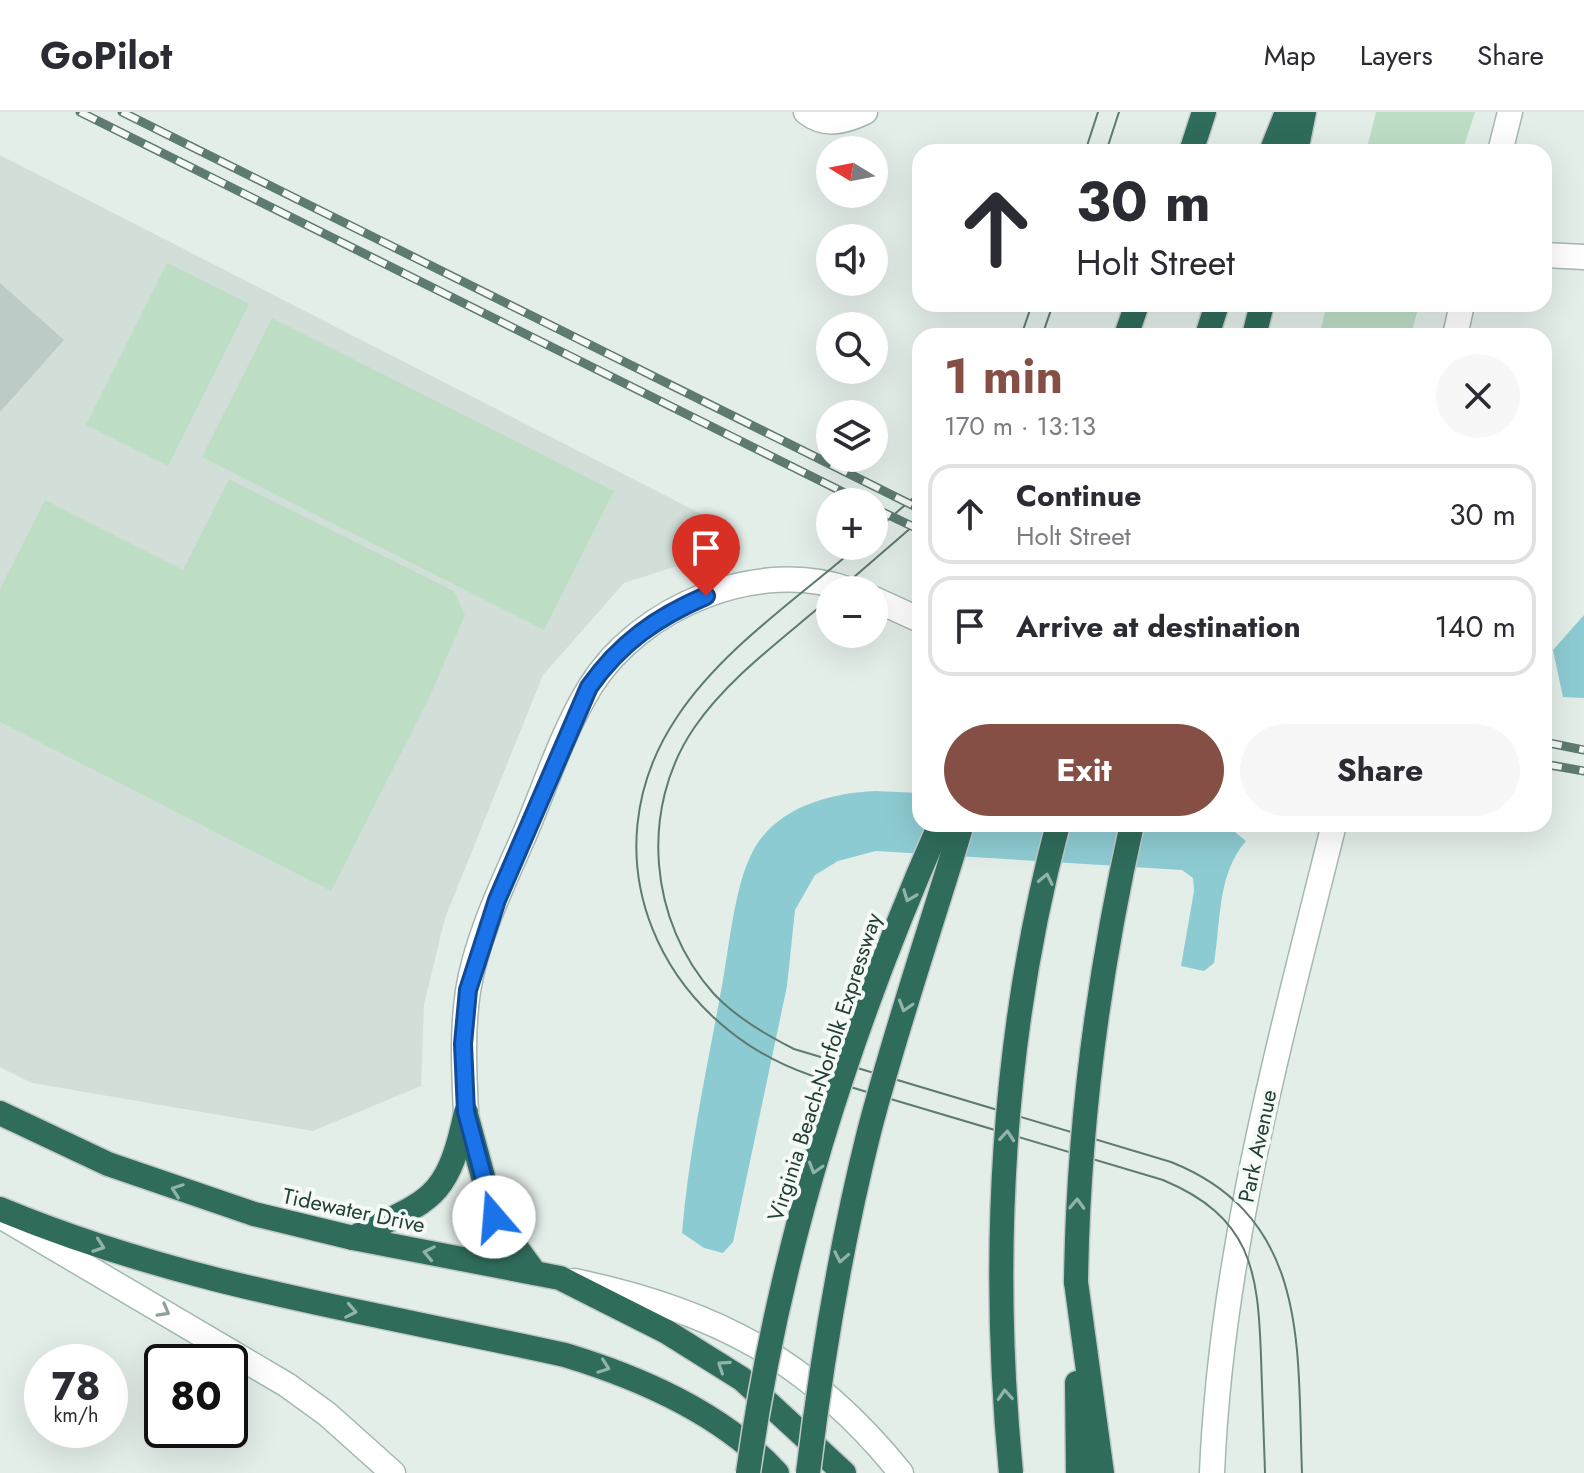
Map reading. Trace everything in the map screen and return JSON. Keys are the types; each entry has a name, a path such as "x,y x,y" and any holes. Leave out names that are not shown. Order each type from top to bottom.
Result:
{"highway":[{"path":"1194,144 1204,112"},
{"path":"1274,144 1287,112"},
{"path":"1298,144 1304,112"},
{"name":"Virginia Beach-Norfolk Expressway","path":"748,1473 773,1331 813,1174 905,905 937,832"},
{"path":"808,1473 831,1313 859,1176 896,1035 959,832"},
{"path":"1011,1473 1001,1328 1006,1154 1023,996 1056,832"},
{"path":"1078,1473 1078,1180 1090,1049 1107,939 1130,832"},
{"path":"353,1238 418,1204 443,1183 457,1154 466,1112"},
{"path":"466,1112 494,1217 535,1273"},
{"name":"Tidewater Drive","path":"0,1113 66,1145 153,1181 254,1214 353,1238 560,1278 667,1332 742,1379 844,1473"},
{"path":"0,1209 51,1230 192,1276 552,1352 602,1366 676,1398 720,1427 776,1472"},
{"path":"1076,1282 1102,1473"}],"main road":[{"path":"806,112 821,122 841,121 865,112"},
{"path":"1502,144 1510,112"},
{"path":"1552,255 1584,257"},
{"path":"466,1112 463,1044 475,962 570,728 601,671 616,652 654,622 730,588 802,579 816,582"},
{"path":"888,605 912,616"},
{"name":"Park Avenue","path":"1212,1473 1224,1328 1243,1210 1332,832"},
{"path":"0,1215 287,1385 327,1414 393,1473"},
{"path":"560,1278 632,1293 684,1310 772,1354 835,1403 901,1473"}],"shaded area":[{"path":"0,155 723,525 733,548 624,583 543,675 445,918 424,1004 421,1086 313,1131 32,1083 0,1067"}],"green space":[{"path":"1376,112 1475,112 1465,144 1368,144"},
{"path":"167,263 249,304 168,466 86,425"},
{"path":"1325,312 1417,312 1413,328 1321,328"},
{"path":"272,318 614,491 544,630 202,457"},
{"path":"229,479 454,591 465,615 430,696 331,891 0,722 0,589 45,500 183,570"}],"water":[{"path":"1584,615 1584,698 1563,697 1553,650"},
{"path":"858,792 912,793 912,832 1235,832 1246,841 1225,883 1214,963 1204,971 1181,966 1194,891 1193,878 1182,870 876,851 838,861 815,875 795,910 787,986 733,1242 723,1253 704,1248 682,1233 685,1201 742,878 754,849 777,822 823,799"}],"building":[{"path":"0,283 64,340 0,412"}],"tram line":[{"path":"1088,144 1098,112"},
{"path":"1109,144 1119,112"},
{"path":"1024,328 1029,312"},
{"path":"1045,328 1050,312"},
{"path":"888,520 912,499"},
{"path":"855,576 912,527"},
{"path":"841,560 738,647 695,692 677,717 650,770 637,824 639,878 652,929 677,976 713,1017 757,1050 810,1075 1163,1180 1215,1211 1232,1229 1244,1249 1257,1297 1265,1473"},
{"path":"816,610 758,659 708,709 676,760 665,794 659,829 659,864 665,900 676,933 692,965 714,994 732,1011 794,1049 1171,1162 1217,1186 1250,1217 1273,1252 1287,1292 1299,1380 1302,1473"}],"railway":[{"path":"80,112 835,488"},
{"path":"122,112 912,505"},
{"path":"888,515 912,526"},
{"path":"1552,744 1584,750"},
{"path":"1552,765 1584,771"}],"route":[{"path":"494,1217 482,1183 466,1112 463,1044 468,990 485,930 589,687 616,652 635,636 654,622 706,596"}]}
